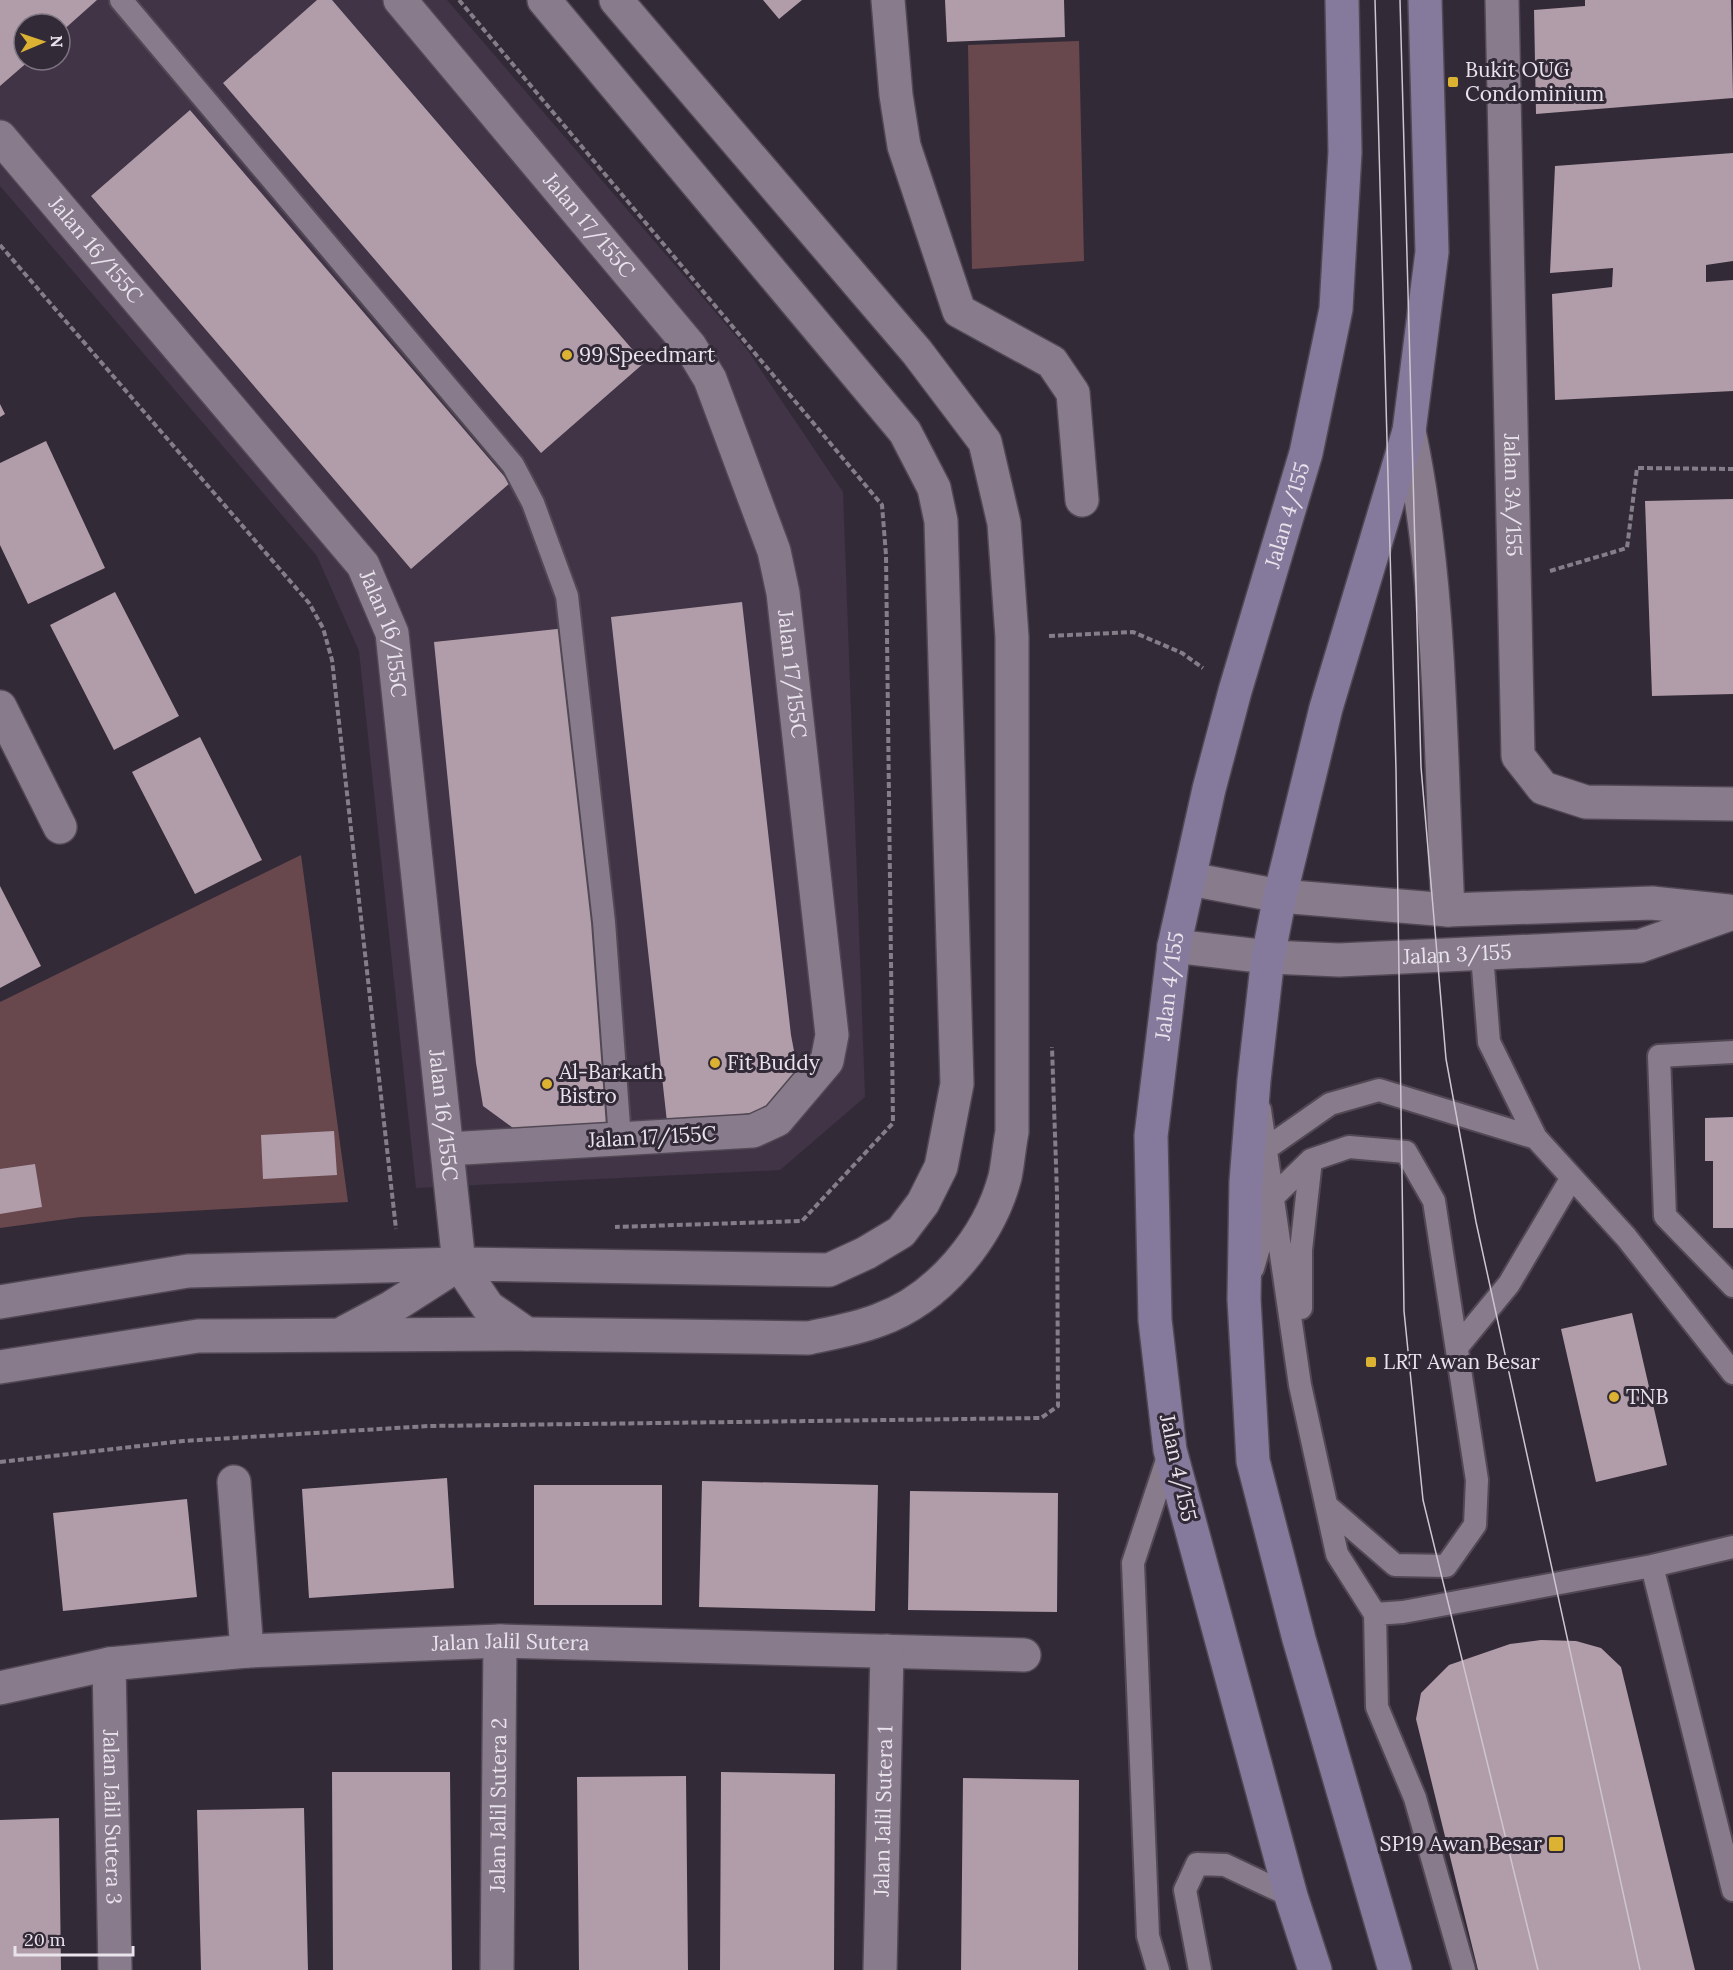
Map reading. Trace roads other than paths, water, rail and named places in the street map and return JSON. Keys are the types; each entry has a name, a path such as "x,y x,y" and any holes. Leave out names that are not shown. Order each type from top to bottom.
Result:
{"street":[{"name":"Jalan 17/155C","path":"400,0 690,346 714,390 774,551 783,593 832,1035 827,1061 777,1120 753,1131 448,1149"},
{"path":"0,1302 188,1270 459,1264 830,1270 866,1253 901,1232 923,1203 941,1167 957,1084 941,521 934,488 905,432 544,0"},
{"path":"0,1367 198,1336 527,1334 808,1338 840,1332 880,1320 916,1302 947,1274 975,1242 993,1211 1005,1177 1012,1132 1012,637 1004,522 985,442 917,352 616,0"},
{"path":"888,0 896,94 904,146 959,310 1052,362 1073,393 1082,500"},
{"name":"Jalan 4/155","path":"1315,1970 1291,1896 1170,1450 1155,1320 1151,1136 1174,946 1235,691 1306,453 1336,309 1345,153 1342,0"},
{"path":"1395,1970 1299,1639 1253,1461 1244,1299 1260,1189 1254,1080 1268,957 1280,896 1326,708 1409,431 1432,252 1425,0"},
{"name":"Jalan 3A/155","path":"1502,0 1518,756 1543,788 1586,802 1733,804"},
{"name":"Jalan 16/155C","path":"0,137 363,565 392,633 459,1264"},
{"path":"1409,431 1424,500 1433,601 1448,910"},
{"path":"0,707 60,827"},
{"name":"Jalan 3/155","path":"1190,879 1280,896 1448,910 1652,903 1733,913"},
{"name":"Jalan 3/155","path":"1174,946 1268,957 1339,960 1640,946 1733,913"},
{"path":"459,1264 488,1307 527,1334"},
{"path":"342,1334 392,1307 459,1264"},
{"path":"234,1482 247,1651"},
{"name":"Jalan Jalil Sutera","path":"0,1688 109,1664 247,1651 500,1641 1024,1655"},
{"name":"Jalan Jalil Sutera 2","path":"497,1970 500,1641"},
{"name":"Jalan Jalil Sutera 1","path":"879,1970 887,1651"},
{"name":"Jalan Jalil Sutera 3","path":"109,1664 115,1970"}],"lane":[{"path":"121,0 513,465 533,503 567,596 604,922 620,1139"},
{"path":"1482,955 1489,1042 1536,1138 1626,1237 1733,1373"},
{"path":"1733,1052 1659,1056 1665,1216 1733,1286"},
{"path":"1254,1080 1267,1148 1260,1189 1337,1554 1375,1614 1377,1707 1415,1798 1464,1970"},
{"path":"1260,1189 1267,1148 1330,1104 1379,1090 1536,1138"},
{"path":"1260,1189 1311,1160 1349,1147 1406,1152 1434,1201 1477,1480 1475,1525 1446,1566 1395,1565 1327,1506"},
{"path":"1300,1385 1301,1250 1311,1160"},
{"path":"1458,1346 1509,1284 1571,1179"},
{"path":"1158,1970 1148,1936 1132,1563 1170,1450"},
{"path":"1375,1614 1403,1612 1652,1566 1733,1548"},
{"path":"1652,1566 1733,1890"},
{"path":"1200,1970 1185,1890 1197,1863 1225,1864 1291,1896"}],"tram line":[{"path":"1375,0 1396,770 1404,1311 1423,1500 1538,1970"},
{"path":"1400,0 1421,767 1446,1059 1476,1222 1640,1970"}],"place":[{"name":"Bukit OUG Condominium","path":"1453,82"},
{"name":"99 Speedmart","path":"567,355"},
{"name":"Fit Buddy","path":"715,1063"},
{"name":"Al-Barkath Bistro","path":"547,1084"},
{"name":"LRT Awan Besar","path":"1371,1362"},
{"name":"TNB","path":"1614,1397"},
{"name":"SP19 Awan Besar","path":"1556,1844"}]}
